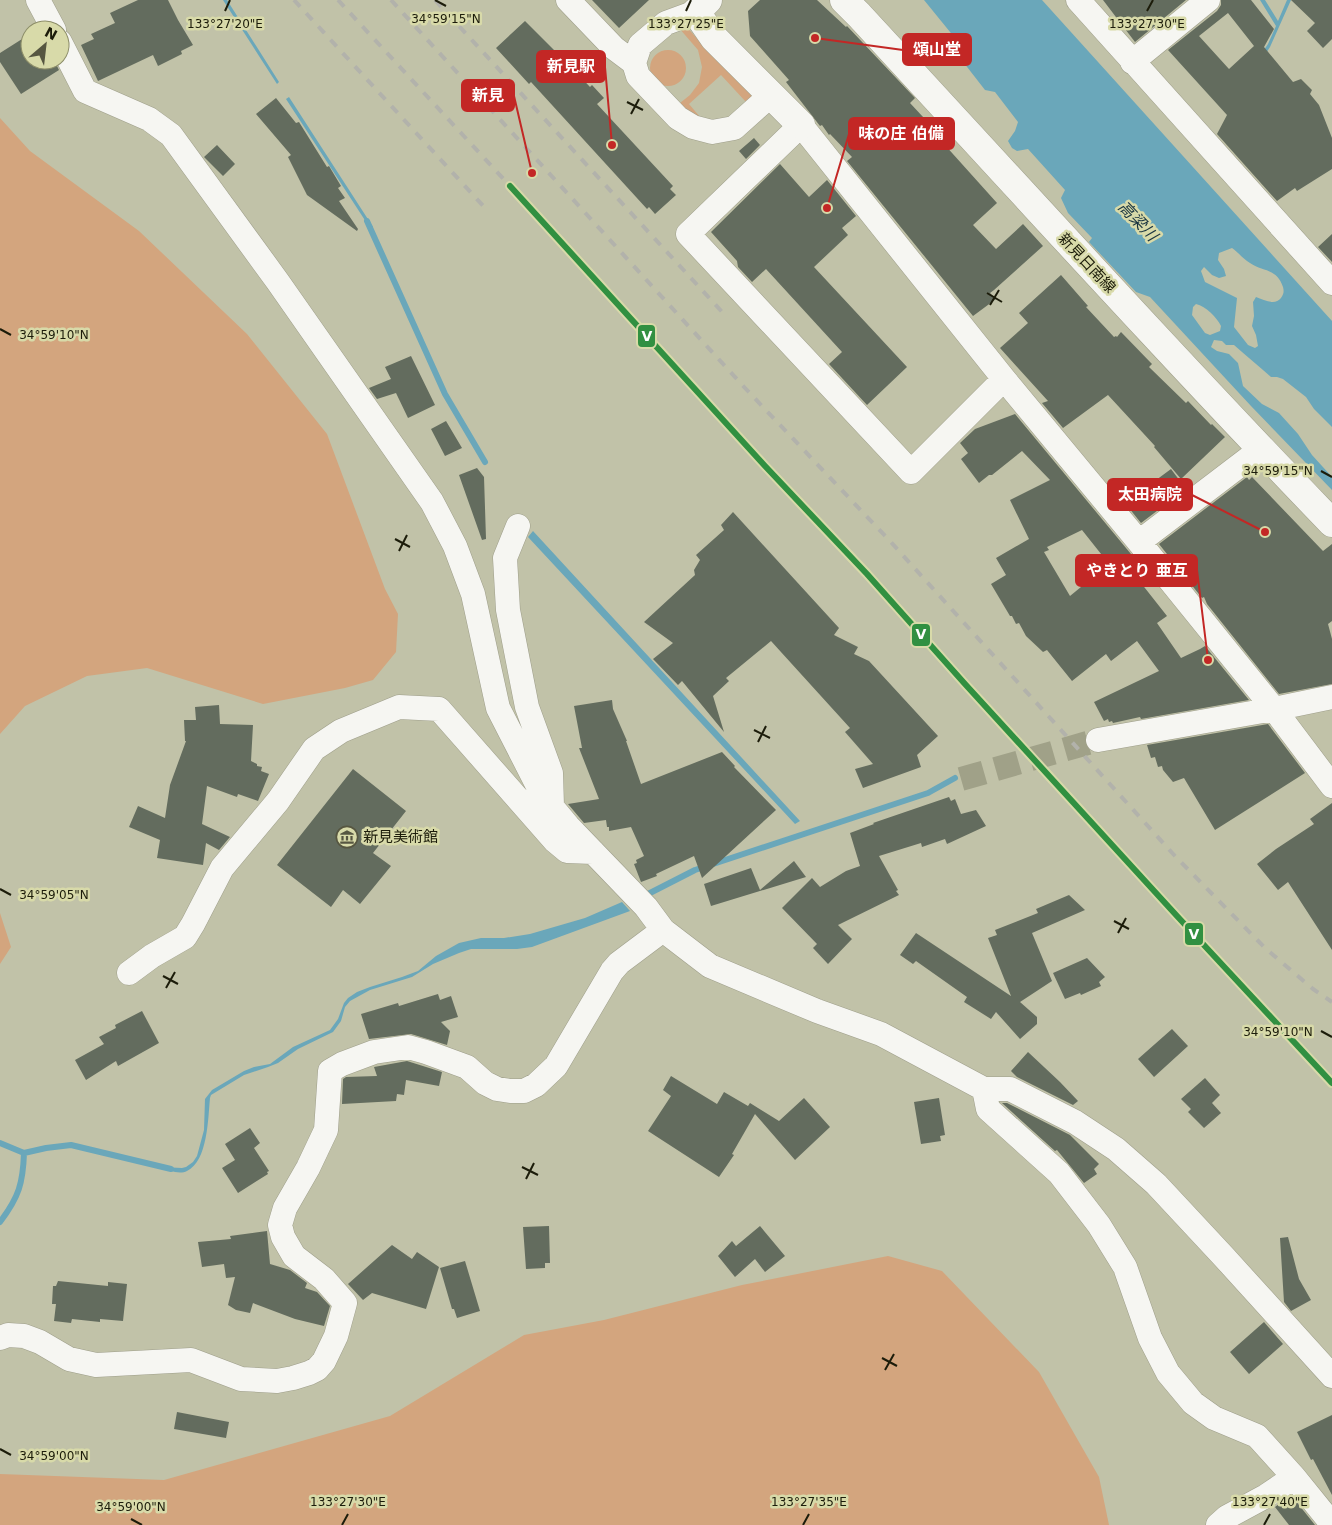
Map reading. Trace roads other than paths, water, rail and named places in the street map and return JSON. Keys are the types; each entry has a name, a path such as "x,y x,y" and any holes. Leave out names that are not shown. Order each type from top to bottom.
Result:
{"main road":[{"name":"新見日南線","path":"844,0 860,15 1093,270 1332,522"},
{"path":"702,6 714,38 801,125"}],"street":[{"path":"38,0 49,20"},
{"path":"568,0 614,48 634,63"},
{"path":"1078,0 1332,283"},
{"path":"1132,62 1208,0"},
{"path":"702,6 666,23 640,45 634,63 638,76 678,118 693,128 712,132 734,128 771,95"},
{"path":"70,61 85,90 149,119 171,135 278,282 432,502 455,546 473,594 498,708 543,796 593,852 646,906 663,930 710,966 817,1011 881,1034 984,1089 1010,1089 1075,1122 1116,1149 1156,1184 1332,1376"},
{"path":"1004,379 911,472 688,234 801,125 1004,379 1274,709 1332,786"},
{"path":"1139,542 1261,449"},
{"path":"518,526 505,558 508,610 527,707 551,773 552,806"},
{"path":"1098,740 1332,697"},
{"path":"128,973 184,937 193,924 222,868 278,801 314,750 341,731 398,708 439,709 555,841 567,851 593,852"},
{"path":"0,1338 8,1335 24,1336 40,1342 68,1359 96,1365 191,1360 241,1379 259,1381 277,1381 293,1378 318,1369 336,1336 345,1303 324,1279 294,1256 283,1237 280,1225 285,1208 308,1168 326,1130 330,1071 342,1064 374,1052 408,1047 467,1067 497,1089 524,1091 536,1085 556,1066 612,971 619,963 663,930"},
{"path":"984,1089 988,1109 1059,1173 1099,1225 1125,1267 1150,1338 1168,1373 1193,1403 1214,1418 1256,1436 1294,1477 1332,1524"},
{"path":"1218,1525 1227,1516 1266,1496 1294,1477"}],"water":[{"path":"223,0 227,0 279,82 277,84"},
{"name":"高梁川","path":"924,0 1042,0 1332,321 1332,427 1314,409 1306,397 1283,379 1271,377 1234,345 1226,345 1222,341 1214,340 1211,347 1217,351 1229,354 1238,363 1243,386 1262,404 1279,413 1298,434 1312,455 1332,477 1332,490 1150,297 1136,292 1089,242 1092,238 1068,213 1061,198 1065,190 1028,149 1017,151 1012,148 1008,141 1015,131 1018,122 995,92 985,90 957,54 959,43","holes":["1232,248 1245,260 1277,276 1284,291 1281,298 1276,302 1269,302 1256,297 1253,302 1254,316 1252,326 1258,346 1255,348 1248,345 1234,327 1237,298 1205,282 1201,271 1204,267 1212,275 1219,278 1226,276 1218,260 1219,253","1196,304 1204,307 1214,316 1221,326 1220,331 1210,335 1205,333 1192,315 1193,307"]},
{"path":"1260,0 1265,0 1278,21 1287,0 1291,0 1270,47 1256,68 1253,66 1268,44 1276,26"},
{"path":"289,97 373,227 370,228 286,99"},
{"path":"533,531 800,821 795,824 528,537"},
{"path":"622,902 630,911 532,947 517,949 471,949 433,964 412,977 370,990 350,1001 345,1007 341,1021 333,1032 298,1049 278,1063 244,1075 211,1095 206,1138 203,1149 194,1166 187,1171 181,1172 174,1172 161,1167 186,1167 197,1156 204,1130 205,1099 212,1090 244,1071 270,1064 293,1047 330,1030 338,1019 344,1003 357,992 418,971 436,956 459,943 481,938 504,938 530,934 585,918"}],"waterway":[{"path":"367,221 445,394 485,462"},
{"path":"648,894 695,870 928,793 955,778"},
{"path":"0,1143 24,1153 71,1145 171,1169"},
{"path":"0,1222 12,1205 19,1189 24,1153"}],"tunnel":[{"path":"961,779 1098,740"}],"railway":[{"path":"294,0 486,209"},
{"path":"338,0 510,186"},
{"path":"391,0 745,388 889,540 1175,856 1265,948 1313,989 1332,1002"},
{"path":"435,0 724,314"}],"place":[{"name":"頌山堂","path":"815,38"},
{"name":"新見駅","path":"612,145"},
{"name":"新見","path":"532,173"},
{"name":"味の庄 伯備","path":"827,208"},
{"name":"太田病院","path":"1265,532"},
{"name":"やきとり 亜互","path":"1208,660"},
{"name":"新見美術館","path":"347,837"}]}
